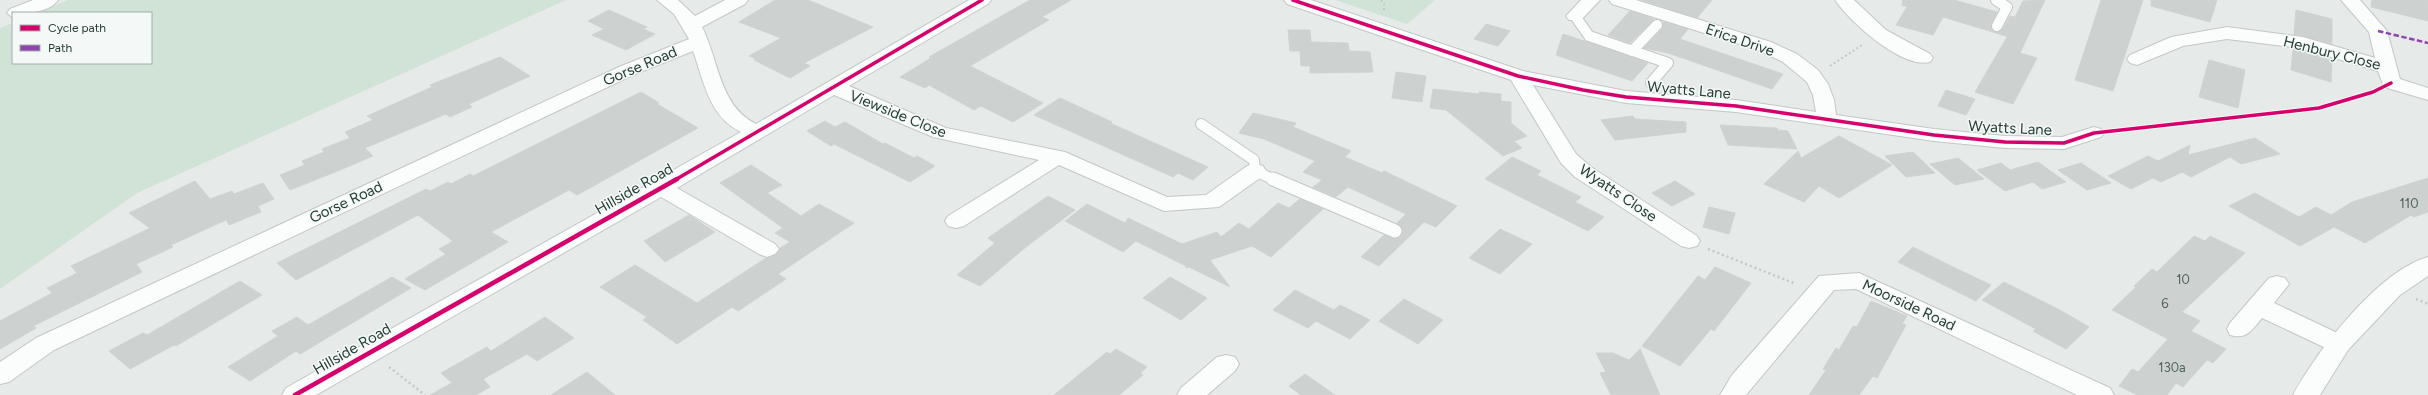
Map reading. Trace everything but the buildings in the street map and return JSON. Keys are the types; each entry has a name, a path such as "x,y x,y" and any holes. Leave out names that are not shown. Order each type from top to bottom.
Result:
{"street":[{"path":"19,12 49,0"},
{"path":"666,0 696,33 715,94 731,118 757,132"},
{"name":"Gorse Road","path":"0,375 52,340 626,70 696,33 739,0"},
{"name":"Hillside Road","path":"295,395 661,188 982,0"},
{"name":"Wyatts Lane","path":"1293,0 1518,76 1626,97 1736,106 1934,135 2005,142 2064,143 2094,133"},
{"path":"1575,16 1590,0"},
{"name":"Erica Drive","path":"1618,0 1759,45 1797,61 1812,74 1826,101 1826,119"},
{"path":"1844,0 1877,34 1892,45 1923,58"},
{"name":"Henbury Close","path":"2350,0 2378,30 2391,83 2428,94"},
{"path":"0,20 12,14"},
{"name":"Henbury Close","path":"2138,59 2178,41 2227,33 2303,43 2387,67"},
{"name":"Wyatts Close","path":"1518,76 1568,158 1583,172 1689,241"},
{"name":"Viewside Close","path":"833,87 940,133 1058,157 1164,204 1211,202 1255,171"},
{"path":"956,221 1058,157"},
{"path":"661,188 767,249"},
{"path":"2306,395 2339,344 2392,289 2428,265"},
{"name":"Moorside Road","path":"1733,395 1741,382 1827,282 1859,280 2101,395"},
{"path":"2239,329 2277,284"},
{"path":"2258,306 2339,344"},
{"path":"1190,395 1226,364"}],"lane":[{"path":"1996,0 2006,7 1997,26"},
{"path":"1575,16 1589,36 1668,63 1651,83"},
{"path":"1632,51 1657,25"},
{"path":"1201,124 1244,151 1254,160 1255,171 1395,231"}],"path":[{"path":"1812,74 1836,63 1859,45 1892,45"},
{"path":"1689,241 1819,293"},
{"path":"370,352 425,395"}],"green space":[{"path":"68,0 566,0 137,193 0,289 0,28 12,23 12,64 152,64 152,12 38,12"},
{"path":"1335,0 1435,0 1407,24"}],"marked path":[{"path":"2378,31 2428,43"}],"cycle path":[{"path":"295,395 661,188 982,0"},
{"path":"1293,0 1518,76 1583,90 1626,97 1736,106 1934,135 2005,142 2064,143 2094,133 2319,108 2373,92 2391,83"}]}
